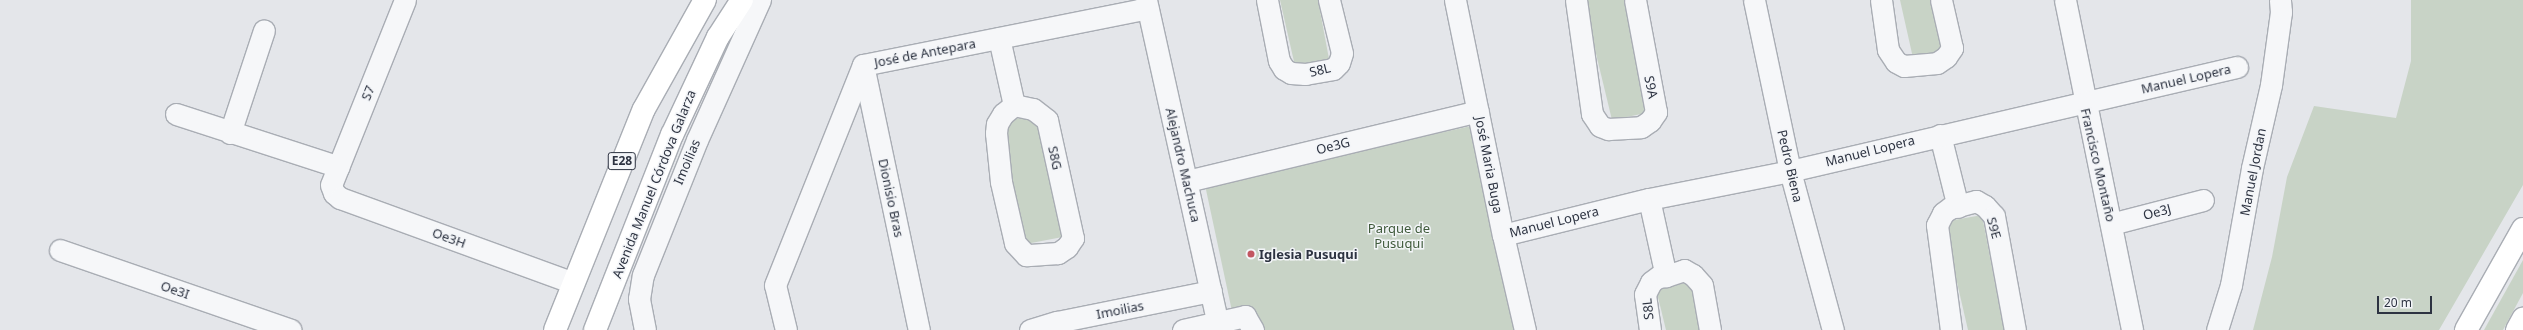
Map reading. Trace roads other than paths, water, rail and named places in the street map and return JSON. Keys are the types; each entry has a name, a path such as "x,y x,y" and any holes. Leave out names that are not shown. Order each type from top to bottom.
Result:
{"main road":[{"name":"E28","path":"556,330 573,283 644,109 705,0"},
{"name":"Avenida Manuel Córdova Galarza","path":"595,330 672,135 718,37 742,0"},
{"path":"2466,330 2523,229"},
{"path":"2517,330 2523,319"}],"street":[{"name":"S7","path":"335,176 405,0"},
{"name":"Imoilias","path":"645,330 639,299 645,268 696,140 760,0"},
{"name":"S8L","path":"1267,0 1277,55 1284,69 1292,73 1305,74 1333,69 1339,63 1342,53 1329,0"},
{"name":"José Maria Buga","path":"1455,0 1503,235 1525,330"},
{"name":"S9A","path":"1576,0 1592,114 1600,126 1608,129 1641,127 1650,121 1656,112 1635,0"},
{"name":"Pedro Biena","path":"1754,0 1790,171 1833,330"},
{"path":"1881,0 1888,50 1896,62 1904,66 1937,63 1946,57 1952,48 1941,0"},
{"name":"Francisco Montaño","path":"2065,0 2084,101 2132,330"},
{"name":"José de Antepara","path":"786,330 775,285 863,65 999,38 1147,4"},
{"name":"Alejandro Machuca","path":"1147,4 1219,326"},
{"name":"Manuel Jordan","path":"2217,330 2231,284 2252,168 2271,85 2280,6"},
{"path":"230,133 264,30"},
{"path":"999,38 1014,105"},
{"name":"Dionisio Bras","path":"863,65 919,330"},
{"name":"Manuel Lopera","path":"1503,235 1648,199 1790,171 1940,134 2237,67"},
{"name":"S8G","path":"1014,105 1033,109 1047,120 1073,238 1068,247 1058,253 1026,255 1019,250 1011,230 1002,189 996,133 997,124 1003,114 1014,105"},
{"name":"Oe3G","path":"1187,181 1478,111"},
{"path":"176,114 230,133 335,176"},
{"path":"1940,134 1958,207 1950,208 1943,213 1937,233 1941,248 1951,330"},
{"name":"Oe3H","path":"335,176 334,193 340,198 573,283"},
{"path":"1648,199 1666,276 1684,270 1693,275 1702,285 1710,330"},
{"name":"Oe3J","path":"2111,224 2203,200"},
{"name":"S9E","path":"1958,207 1976,201 1985,206 1994,216 2015,330"},
{"name":"Oe3I","path":"60,250 291,330"},
{"name":"S8L","path":"1650,330 1645,294 1651,282 1658,277 1666,276"},
{"name":"Imoilias","path":"1030,330 1058,326 1211,291"},
{"path":"1183,330 1219,326 1245,316 1253,330"}],"place":[{"name":"Iglesia Pusuqui","path":"1251,254"}],"park label":[{"name":"Parque de Pusuqui","path":"1399,236"}]}
